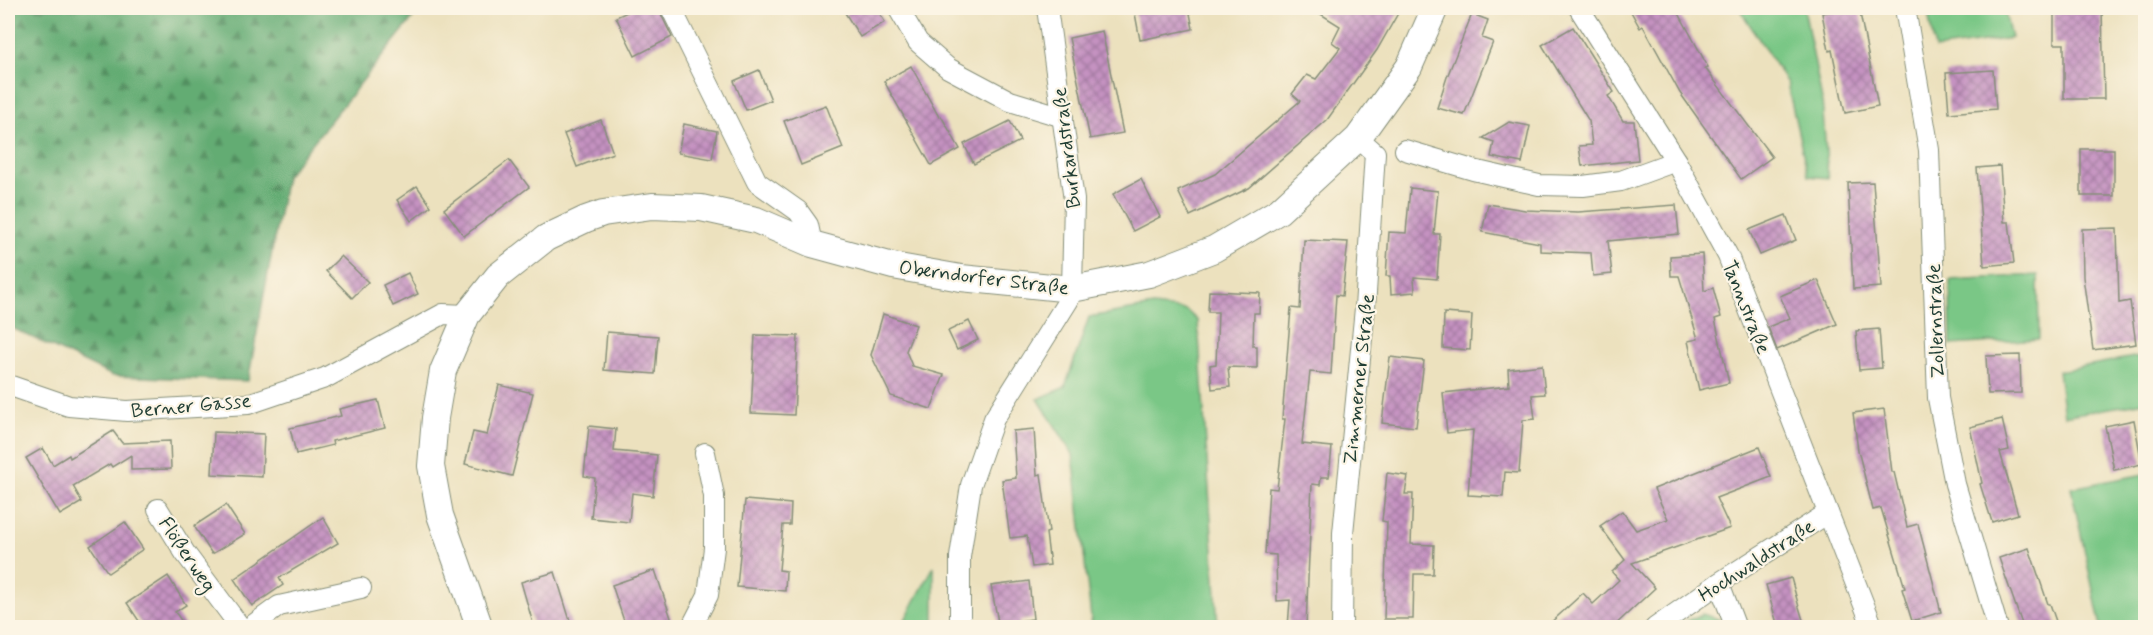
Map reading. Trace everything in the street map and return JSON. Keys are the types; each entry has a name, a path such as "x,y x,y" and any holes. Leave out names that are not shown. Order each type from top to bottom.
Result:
{"street":[{"path":"671,8 757,182 798,211 808,225 812,244"},
{"path":"898,8 918,42 948,68 1010,101 1063,117"},
{"name":"Burkardstraße","path":"1047,8 1074,200 1072,289"},
{"name":"Oberndorfer Straße","path":"480,627 440,515 431,466 435,418 443,371 467,315 498,276 546,238 603,213 652,207 701,208 756,220 812,244 893,266 961,278 1072,289 1149,274 1214,249 1279,211 1358,138 1409,67 1435,8"},
{"name":"Tannstraße","path":"1579,8 1676,161 1728,256 1873,627"},
{"name":"Zollernstraße","path":"1905,8 1929,150 1938,398 1955,483 1998,627"},
{"name":"Zimmerner Straße","path":"1342,627 1343,533 1365,308 1375,153 1358,138"},
{"path":"1405,150 1473,170 1539,185 1583,186 1621,181 1676,161"},
{"path":"960,627 960,557 971,485 994,419 1068,301 1072,289"},
{"name":"Berner Gasse","path":"8,385 69,405 127,411 248,404 326,378 443,314 467,315"},
{"path":"691,627 708,595 714,548 714,496 705,453"},
{"name":"Flößerweg","path":"158,509 185,553 241,627"},
{"name":"Hochwaldstraße","path":"1655,627 1828,513"},
{"path":"1719,583 1736,627"},
{"path":"249,627 279,606 361,588"}],"green space":[{"path":"8,8 421,8 286,176 248,381 113,376 8,326"},
{"path":"1739,8 1804,8 1822,100 1828,178 1808,176 1787,83"},
{"path":"1927,8 2004,8 2011,38 1935,49"},
{"path":"2038,275 2039,339 1951,345 1950,280"},
{"path":"1153,306 1186,310 1198,321 1218,627 1092,627 1073,454 1038,399 1065,387 1089,317"},
{"path":"2145,355 2145,402 2064,416 2058,371"},
{"path":"2145,474 2145,624 2131,627 2101,627 2071,488"},
{"path":"934,566 934,627 901,627"},
{"path":"1702,614 1719,619 1722,627 1672,628"}],"building":[{"path":"636,8 658,8 672,37 635,56 616,17"},
{"path":"842,8 876,8 885,22 860,37"},
{"path":"1134,8 1189,8 1193,29 1140,40"},
{"path":"1311,8 1401,8 1377,50 1327,120 1249,188 1190,216 1178,191 1215,174 1300,101 1292,94 1307,75 1316,79 1340,48 1332,42 1340,26"},
{"path":"1629,8 1676,8 1708,67 1705,68 1772,157 1741,179 1680,93 1643,26 1640,28"},
{"path":"1859,8 1878,106 1845,113 1822,13"},
{"path":"2054,8 2102,8 2104,99 2064,99 2064,44 2054,44"},
{"path":"1472,14 1488,20 1482,38 1493,42 1464,115 1437,108"},
{"path":"1573,27 1614,92 1608,96 1623,121 1634,121 1638,160 1582,166 1579,146 1592,145 1589,121 1542,45"},
{"path":"1102,31 1123,133 1090,139 1069,38"},
{"path":"911,66 939,117 941,116 960,149 931,165 884,81"},
{"path":"759,70 771,100 746,110 734,81"},
{"path":"1993,70 1996,109 1949,113 1946,73"},
{"path":"826,105 843,148 801,165 784,121"},
{"path":"601,120 613,153 577,167 564,134"},
{"path":"1010,121 1020,141 974,164 964,144"},
{"path":"1509,122 1530,126 1522,163 1491,157 1494,142 1483,138"},
{"path":"684,124 717,131 712,159 678,153"},
{"path":"2081,149 2114,149 2114,196 2081,196"},
{"path":"509,160 529,187 464,236 444,209"},
{"path":"2000,166 2004,222 2009,222 2014,263 1984,266 1977,168"},
{"path":"1141,179 1160,217 1133,231 1113,194"},
{"path":"1873,182 1881,287 1853,289 1848,183"},
{"path":"417,186 431,206 411,221 397,200"},
{"path":"1410,188 1438,191 1434,234 1440,234 1437,279 1414,277 1415,292 1391,294 1390,276 1386,276 1389,232 1406,233"},
{"path":"1488,204 1525,210 1578,212 1676,205 1679,234 1608,241 1612,274 1593,276 1591,253 1540,251 1540,243 1482,232"},
{"path":"1786,215 1796,240 1760,255 1749,230"},
{"path":"2117,228 2119,303 2130,301 2136,344 2093,350 2083,277 2082,229"},
{"path":"1304,240 1348,242 1342,296 1336,295 1331,374 1310,372 1302,444 1332,447 1329,477 1321,477 1320,485 1312,484 1306,627 1288,627 1290,600 1277,601 1276,555 1265,554 1269,488 1277,489 1285,419 1282,419 1291,308 1300,309"},
{"path":"1702,254 1704,291 1713,288 1721,317 1715,319 1729,383 1699,390 1688,341 1698,339 1679,276 1671,276 1670,256"},
{"path":"341,256 368,282 352,298 326,271"},
{"path":"408,273 418,294 393,306 383,285"},
{"path":"1818,280 1837,324 1777,350 1768,327 1790,318 1780,296"},
{"path":"1209,291 1260,293 1259,313 1254,313 1253,346 1257,346 1257,368 1228,367 1230,387 1212,389 1210,365 1216,364 1218,312 1208,312"},
{"path":"1444,313 1472,315 1470,350 1443,348"},
{"path":"883,314 916,325 906,351 912,366 944,375 931,409 891,396 871,355"},
{"path":"969,321 978,340 957,350 948,331"},
{"path":"1879,329 1882,368 1859,370 1856,331"},
{"path":"607,332 658,336 655,374 604,370"},
{"path":"755,335 798,336 794,415 751,413"},
{"path":"2020,355 2021,393 1988,394 1986,356"},
{"path":"1390,357 1424,361 1416,427 1382,423"},
{"path":"1542,365 1545,394 1532,395 1535,419 1523,420 1519,473 1505,472 1503,497 1468,495 1473,430 1447,433 1443,393 1509,386 1508,369"},
{"path":"499,385 533,393 512,476 465,464 473,432 487,435"},
{"path":"378,400 385,428 332,441 333,445 296,454 290,428 341,416 339,409"},
{"path":"1884,409 1892,472 1894,472 1907,527 1918,524 1941,612 1912,621 1902,589 1905,588 1881,508 1873,510 1858,450 1853,413"},
{"path":"2002,419 2009,450 2000,452 2018,514 1992,522 1980,484 1982,483 1970,427"},
{"path":"2134,420 2142,464 2114,470 2105,426"},
{"path":"589,426 616,429 614,451 657,455 653,496 632,493 629,522 591,518 595,478 584,476"},
{"path":"1034,429 1037,475 1041,474 1049,532 1046,533 1050,565 1032,567 1027,536 1010,538 1002,480 1016,478 1013,431"},
{"path":"113,431 122,443 170,441 171,469 131,470 131,455 112,467 110,464 73,486 82,502 60,515 26,458 43,448 53,465 69,455 70,458"},
{"path":"214,432 264,434 262,477 212,474"},
{"path":"1759,447 1771,477 1716,498 1730,528 1632,563 1655,588 1613,627 1546,627 1583,593 1593,604 1619,580 1612,572 1625,560 1600,526 1622,511 1636,530 1668,519 1654,489"},
{"path":"1387,473 1408,476 1405,494 1413,494 1411,544 1434,545 1433,574 1414,574 1413,619 1384,619 1387,522 1382,521"},
{"path":"745,500 791,504 790,525 783,525 779,570 786,571 785,591 737,587"},
{"path":"226,505 245,534 212,554 194,526"},
{"path":"323,517 338,543 279,578 283,585 252,606 234,579"},
{"path":"125,522 143,549 108,573 90,546"},
{"path":"2029,548 2058,627 2023,627 1999,558"},
{"path":"655,570 672,621 654,627 626,627 612,585"},
{"path":"555,572 572,627 534,627 521,582"},
{"path":"168,576 186,605 175,612 186,627 143,627 127,603"},
{"path":"1791,578 1805,627 1778,627 1766,585"},
{"path":"1029,581 1033,619 1019,621 1020,627 999,627 991,586"}]}
